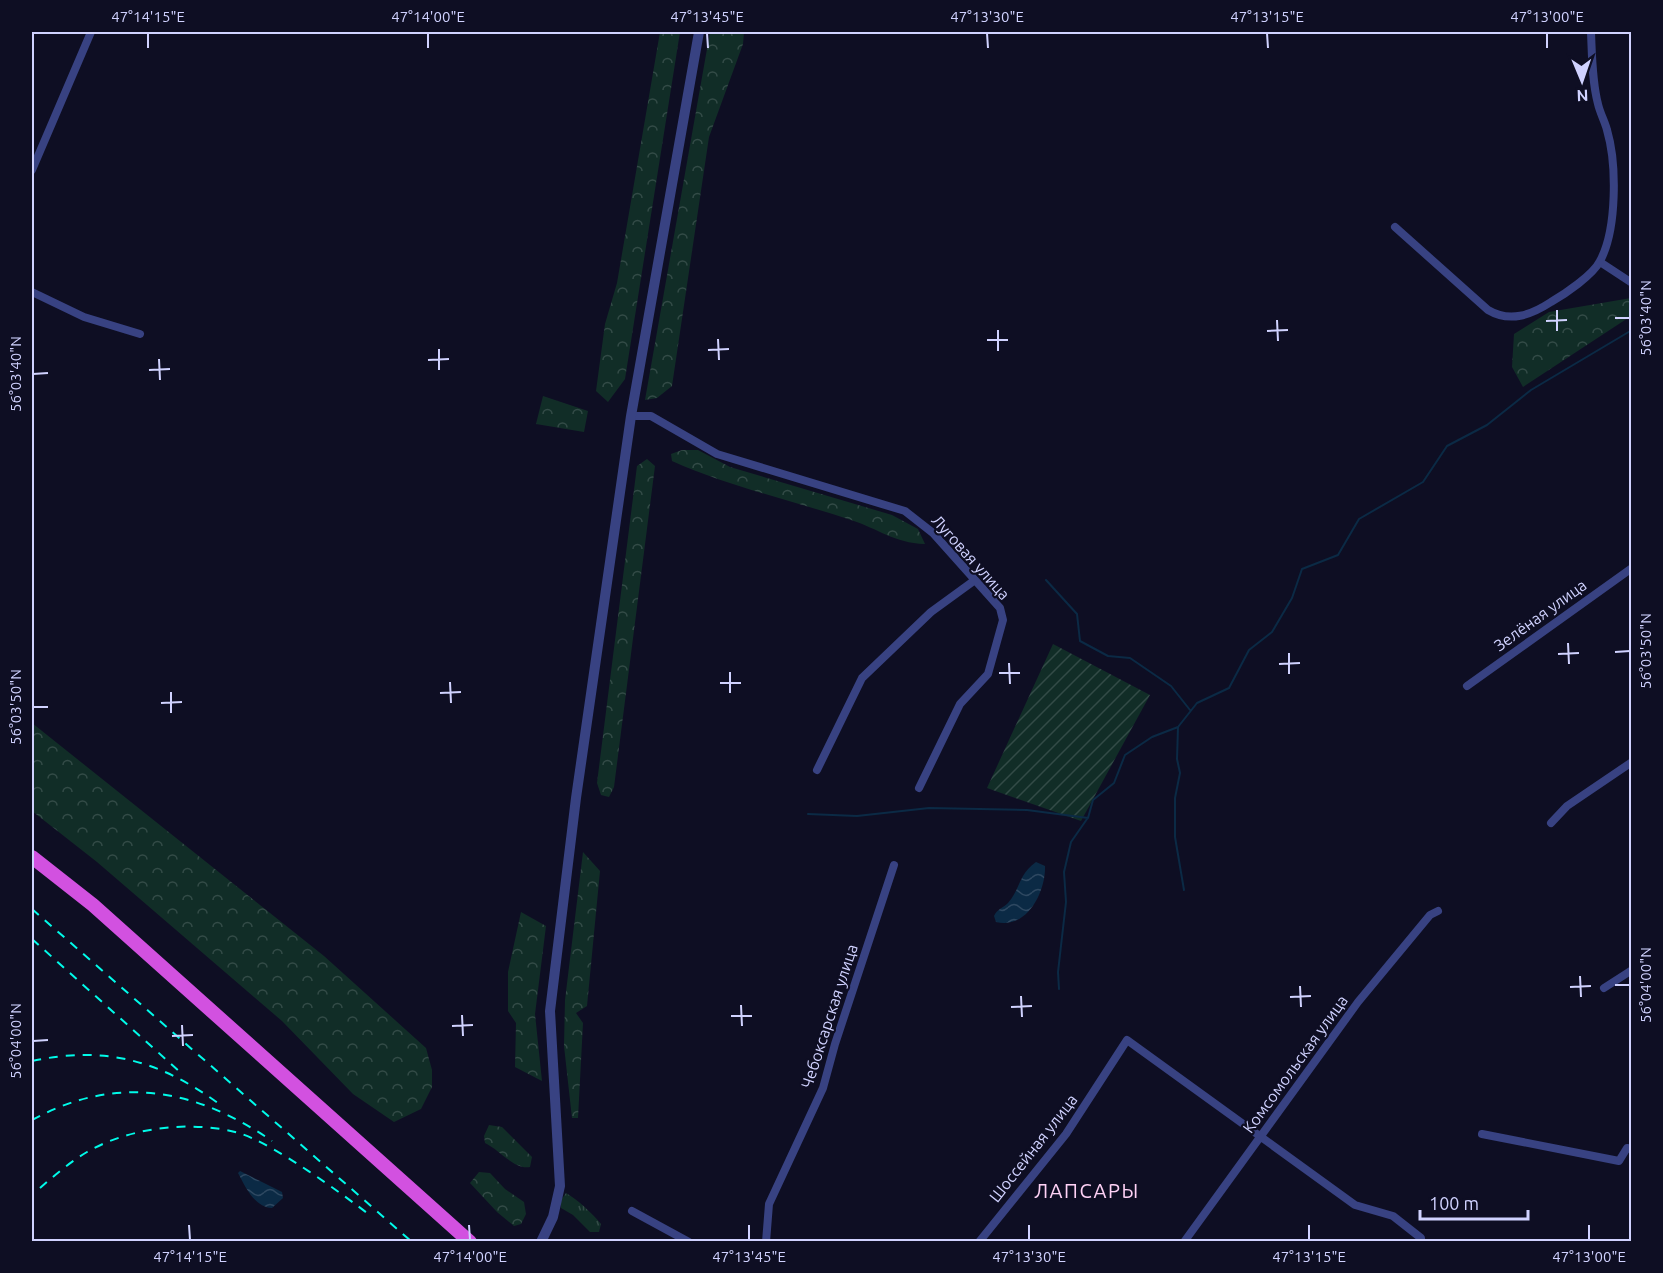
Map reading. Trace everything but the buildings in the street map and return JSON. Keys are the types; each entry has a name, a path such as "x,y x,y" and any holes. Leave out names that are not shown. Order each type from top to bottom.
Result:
{"highway":[{"path":"32,857 93,905 470,1242"}],"street":[{"path":"32,170 91,32"},
{"path":"541,1242 553,1217 560,1186 550,1011 553,974 631,416 699,32"},
{"path":"1395,227 1488,310 1505,318 1525,315 1550,303 1571,289 1600,262 1611,229 1613,177 1608,132 1598,104 1591,32"},
{"path":"1600,262 1632,283"},
{"path":"32,292 84,317 140,334"},
{"name":"Луговая улица","path":"631,416 651,416 717,454 905,511 933,533 1000,608 1003,620 988,674 960,704 919,788"},
{"name":"Зелёная улица","path":"1467,686 1632,568"},
{"path":"817,770 862,678 913,628 975,580"},
{"path":"1551,823 1567,806 1632,762"},
{"name":"Чебоксарская улица","path":"766,1242 769,1204 823,1088 835,1044 894,865"},
{"name":"Комсомольская улица","path":"1184,1242 1358,1002 1431,915 1438,911"},
{"path":"1604,988 1632,970"},
{"name":"Шоссейная улица","path":"979,1242 1066,1134 1127,1040 1261,1135"},
{"path":"1482,1134 1619,1161 1626,1148 1632,1149"},
{"path":"1261,1135 1355,1205 1393,1216 1421,1240"},
{"path":"632,1211 689,1242"}],"green space":[{"path":"660,32 680,32 625,379 608,402 596,391 605,324 617,283"},
{"path":"710,32 744,32 743,44 709,137 672,386 657,398 645,400"},
{"path":"1631,298 1631,316 1523,387 1512,367 1514,334 1549,312"},
{"path":"543,396 588,411 584,432 536,424"},
{"path":"682,450 698,450 730,467 892,515 918,529 925,544 904,541 851,520 738,486 672,461 671,454"},
{"path":"647,459 655,466 614,787 609,797 601,795 597,783 637,466"},
{"path":"1053,644 1150,695 1081,821 987,788"},
{"path":"32,723 324,956 426,1048 432,1070 432,1087 421,1109 394,1122 353,1094 282,1021 97,862 32,811"},
{"path":"583,852 600,871 587,1006 576,1013 583,1023 578,1118 572,1118 564,1046 565,1000"},
{"path":"521,912 546,926 535,1014 542,1081 515,1067 516,1023 508,1011 508,972"},
{"path":"489,1125 502,1127 532,1157 530,1167 518,1166 485,1143 484,1136"},
{"path":"479,1172 490,1173 505,1189 524,1202 526,1214 521,1224 514,1226 497,1212 470,1183"},
{"path":"566,1193 585,1207 601,1224 599,1232 590,1232 573,1215 561,1208 561,1200"}],"water":[{"path":"1036,862 1045,866 1042,886 1032,906 1017,920 1007,923 996,922 995,914 1008,903 1026,872"},
{"path":"240,1171 282,1192 283,1198 272,1208 260,1204 247,1190 238,1173"}],"waterway":[{"path":"808,814 857,816 929,808 1027,810 1088,818 1093,800 1114,783 1125,755 1152,737 1178,727 1197,703 1229,688 1249,650 1272,632 1292,598 1302,569 1338,555 1359,519 1423,482 1447,446 1487,425 1531,390 1632,330"},
{"path":"1046,580 1077,614 1080,641 1108,656 1130,658 1171,686 1190,710"},
{"path":"1178,727 1177,759 1180,773 1175,798 1175,837 1184,890"},
{"path":"1059,989 1058,972 1066,902 1064,872 1071,842 1087,819"}],"railway":[{"path":"32,909 412,1242"},
{"path":"32,939 180,1072"},
{"path":"32,1061 59,1056 85,1055 109,1056 132,1061 177,1078 222,1106"},
{"path":"32,1120 63,1106 94,1096 125,1092 155,1093 214,1109 272,1141"},
{"path":"40,1188 75,1160 104,1143 162,1128 201,1127 239,1133 270,1147 307,1170 371,1216"}],"district":[{"name":"ЛАПСАРЫ","path":"1087,1190"}]}
